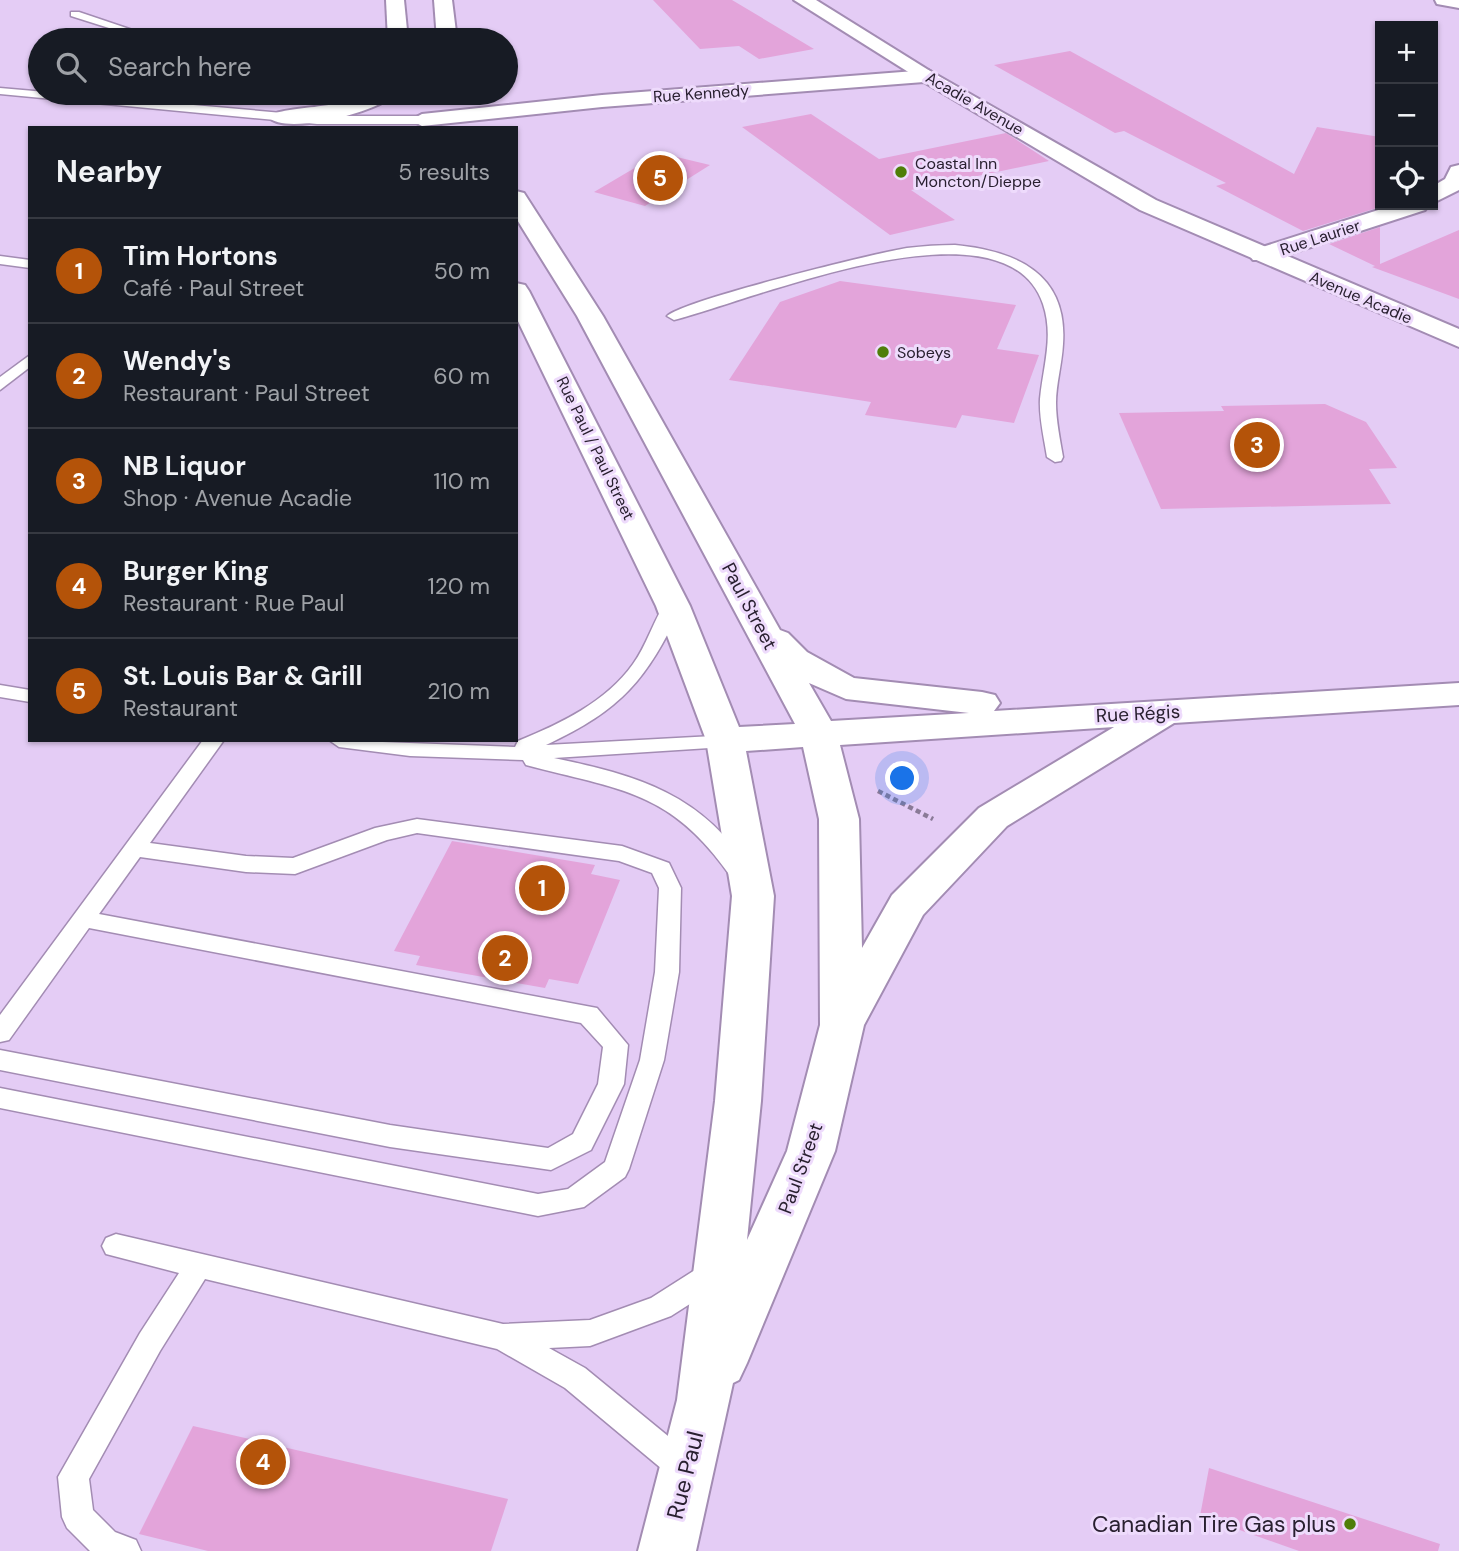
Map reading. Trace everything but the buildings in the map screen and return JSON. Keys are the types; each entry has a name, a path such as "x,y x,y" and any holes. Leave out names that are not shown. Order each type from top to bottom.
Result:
{"main road":[{"path":"395,0 397,28"},
{"path":"443,0 446,28"},
{"name":"Acadie Avenue","path":"803,0 1148,205 1262,256"},
{"path":"1444,0 1459,2"},
{"name":"Rue Kennedy","path":"421,116 477,121 602,101 928,76"},
{"path":"518,98 602,101"},
{"path":"518,130 545,115 602,101"},
{"path":"280,117 352,109 364,105"},
{"path":"468,105 477,121"},
{"path":"280,117 316,126"},
{"path":"1438,193 1455,183 1459,172"},
{"name":"Paul Street","path":"518,201 577,294 818,732 839,819 842,1026 811,1151 704,1400"},
{"name":"Rue Laurier","path":"1262,256 1402,210"},
{"name":"Avenue Acadie","path":"1262,256 1459,339"},
{"name":"Rue Paul / Paul Street","path":"518,295 595,444 673,606"},
{"path":"673,606 725,740 753,895 738,1101 704,1400"},
{"path":"758,622 794,660 846,688 965,703 1166,712"},
{"name":"Rue Régis","path":"725,740 818,732 1459,694"},
{"path":"842,1026 907,906 993,817 1166,712"},
{"name":"Rue Paul","path":"667,1551 704,1400"}],"lane":[{"path":"75,14 120,28"},
{"path":"0,91 28,94"},
{"path":"151,105 353,121 421,116"},
{"path":"674,316 725,299 906,252 942,249 978,252 1009,260 1034,273 1044,289 1053,314 1059,344 1048,400 1055,457"},
{"path":"0,260 28,264"},
{"path":"0,385 28,361"},
{"path":"507,754 561,732 634,677 673,606"},
{"path":"0,691 28,696"},
{"path":"354,742 410,749 507,754 725,740"},
{"path":"0,1033 138,849 213,742"},
{"path":"507,754 631,781 686,810 721,842 753,895"},
{"path":"0,1098 538,1205 574,1199 616,1170 652,1060 667,972 670,888 661,869 622,854 417,826 383,833 295,866 246,864 138,849"},
{"path":"0,1060 390,1136 551,1159 582,1142 611,1084 616,1045 588,1014 83,919"},
{"path":"116,1247 503,1337 590,1333 661,1307 718,1271"},
{"path":"125,1551 105,1544 78,1517 73,1477 150,1342 199,1265"},
{"path":"503,1337 575,1378 687,1470"}],"path":[{"path":"876,791 937,821"}],"place":[{"name":"Coastal Inn Moncton/Dieppe","path":"901,172"},
{"name":"St. Louis Bar & Grill","path":"660,178"},
{"name":"Sobeys","path":"883,352"},
{"name":"NB Liquor","path":"1257,445"},
{"name":"Tim Hortons","path":"542,888"},
{"name":"Wendy's","path":"505,958"},
{"name":"Burger King","path":"263,1462"},
{"name":"Canadian Tire Gas plus","path":"1350,1524"}]}
